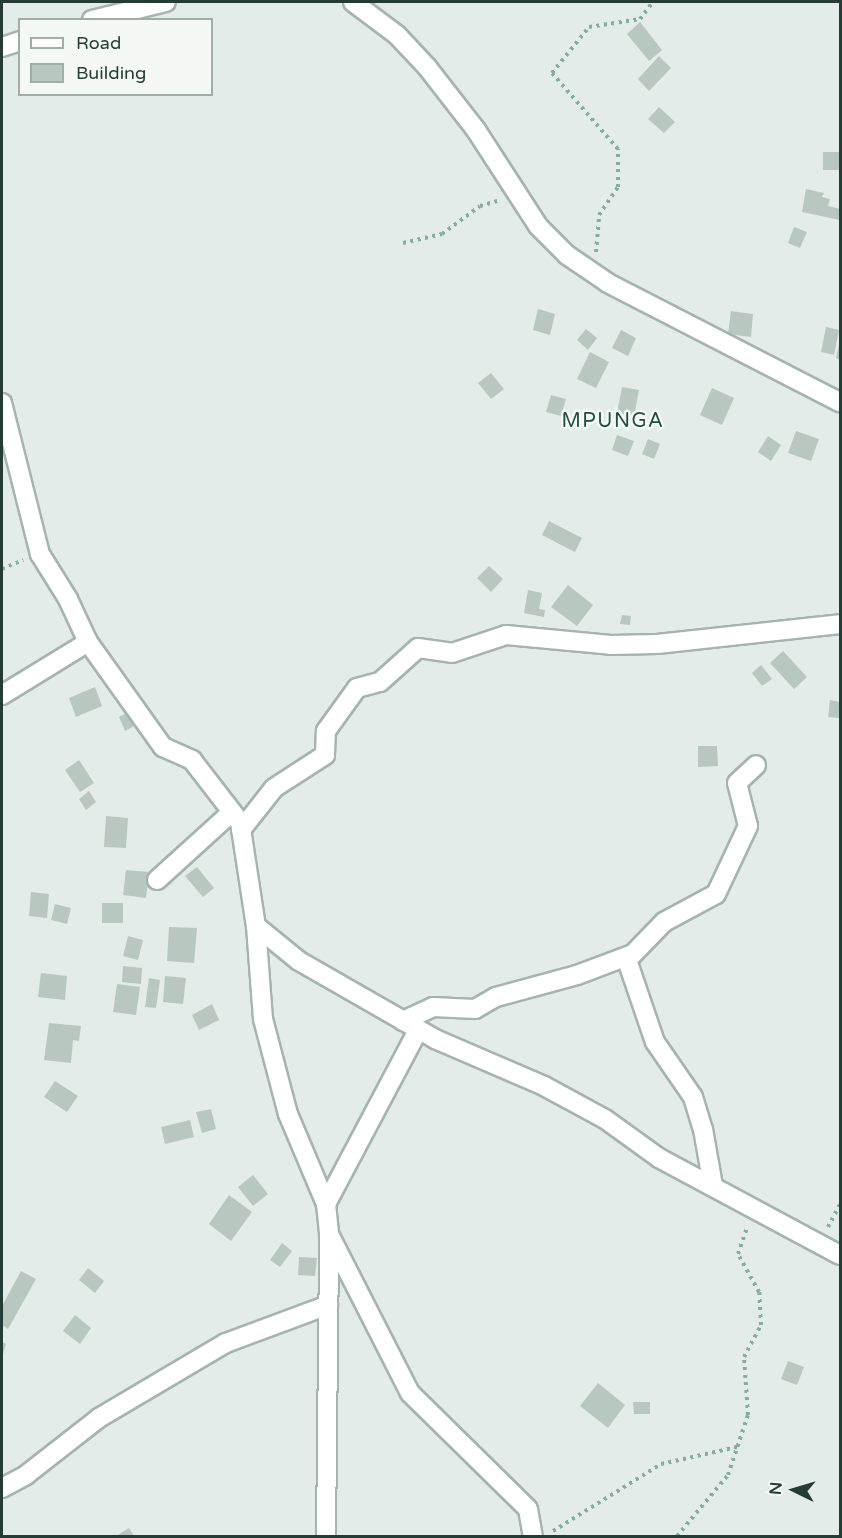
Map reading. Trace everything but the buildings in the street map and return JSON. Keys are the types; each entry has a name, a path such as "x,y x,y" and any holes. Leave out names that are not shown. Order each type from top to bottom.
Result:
{"street":[{"path":"100,18 166,2"},
{"path":"353,2 397,35 428,67 476,130 538,226 567,255 595,274 840,402"},
{"path":"2,47 18,42"},
{"path":"2,403 40,554 56,576 88,642 163,747 192,760 232,812 242,830 256,926 263,1019 288,1114 326,1204 329,1234 326,1536"},
{"path":"242,830 274,788 325,755 326,731 357,688 381,682 418,648 452,653 506,635 611,645 657,644 840,624"},
{"path":"2,695 88,642"},
{"path":"326,1204 411,1026 434,1007 475,1009 496,997 577,975 633,954 664,922 716,894 748,826 737,783 756,765"},
{"path":"157,880 232,812"},
{"path":"256,926 299,961 411,1026 544,1086 605,1119 659,1158 840,1255"},
{"path":"626,957 655,1042 693,1097 704,1129 713,1186"},
{"path":"329,1234 410,1393 528,1509 533,1536"},
{"path":"2,1488 36,1468 99,1418 226,1343 328,1305"}],"path":[{"path":"595,274 599,215 618,187 618,149 552,73 589,27 640,19 653,2"},
{"path":"403,243 442,234 480,206 518,195"},
{"path":"677,1536 728,1475 748,1414 744,1356 761,1325 759,1292 738,1254 754,1207"},
{"path":"545,1536 661,1464 737,1448"}],"district":[{"name":"MPUNGA","path":"613,421"}]}
